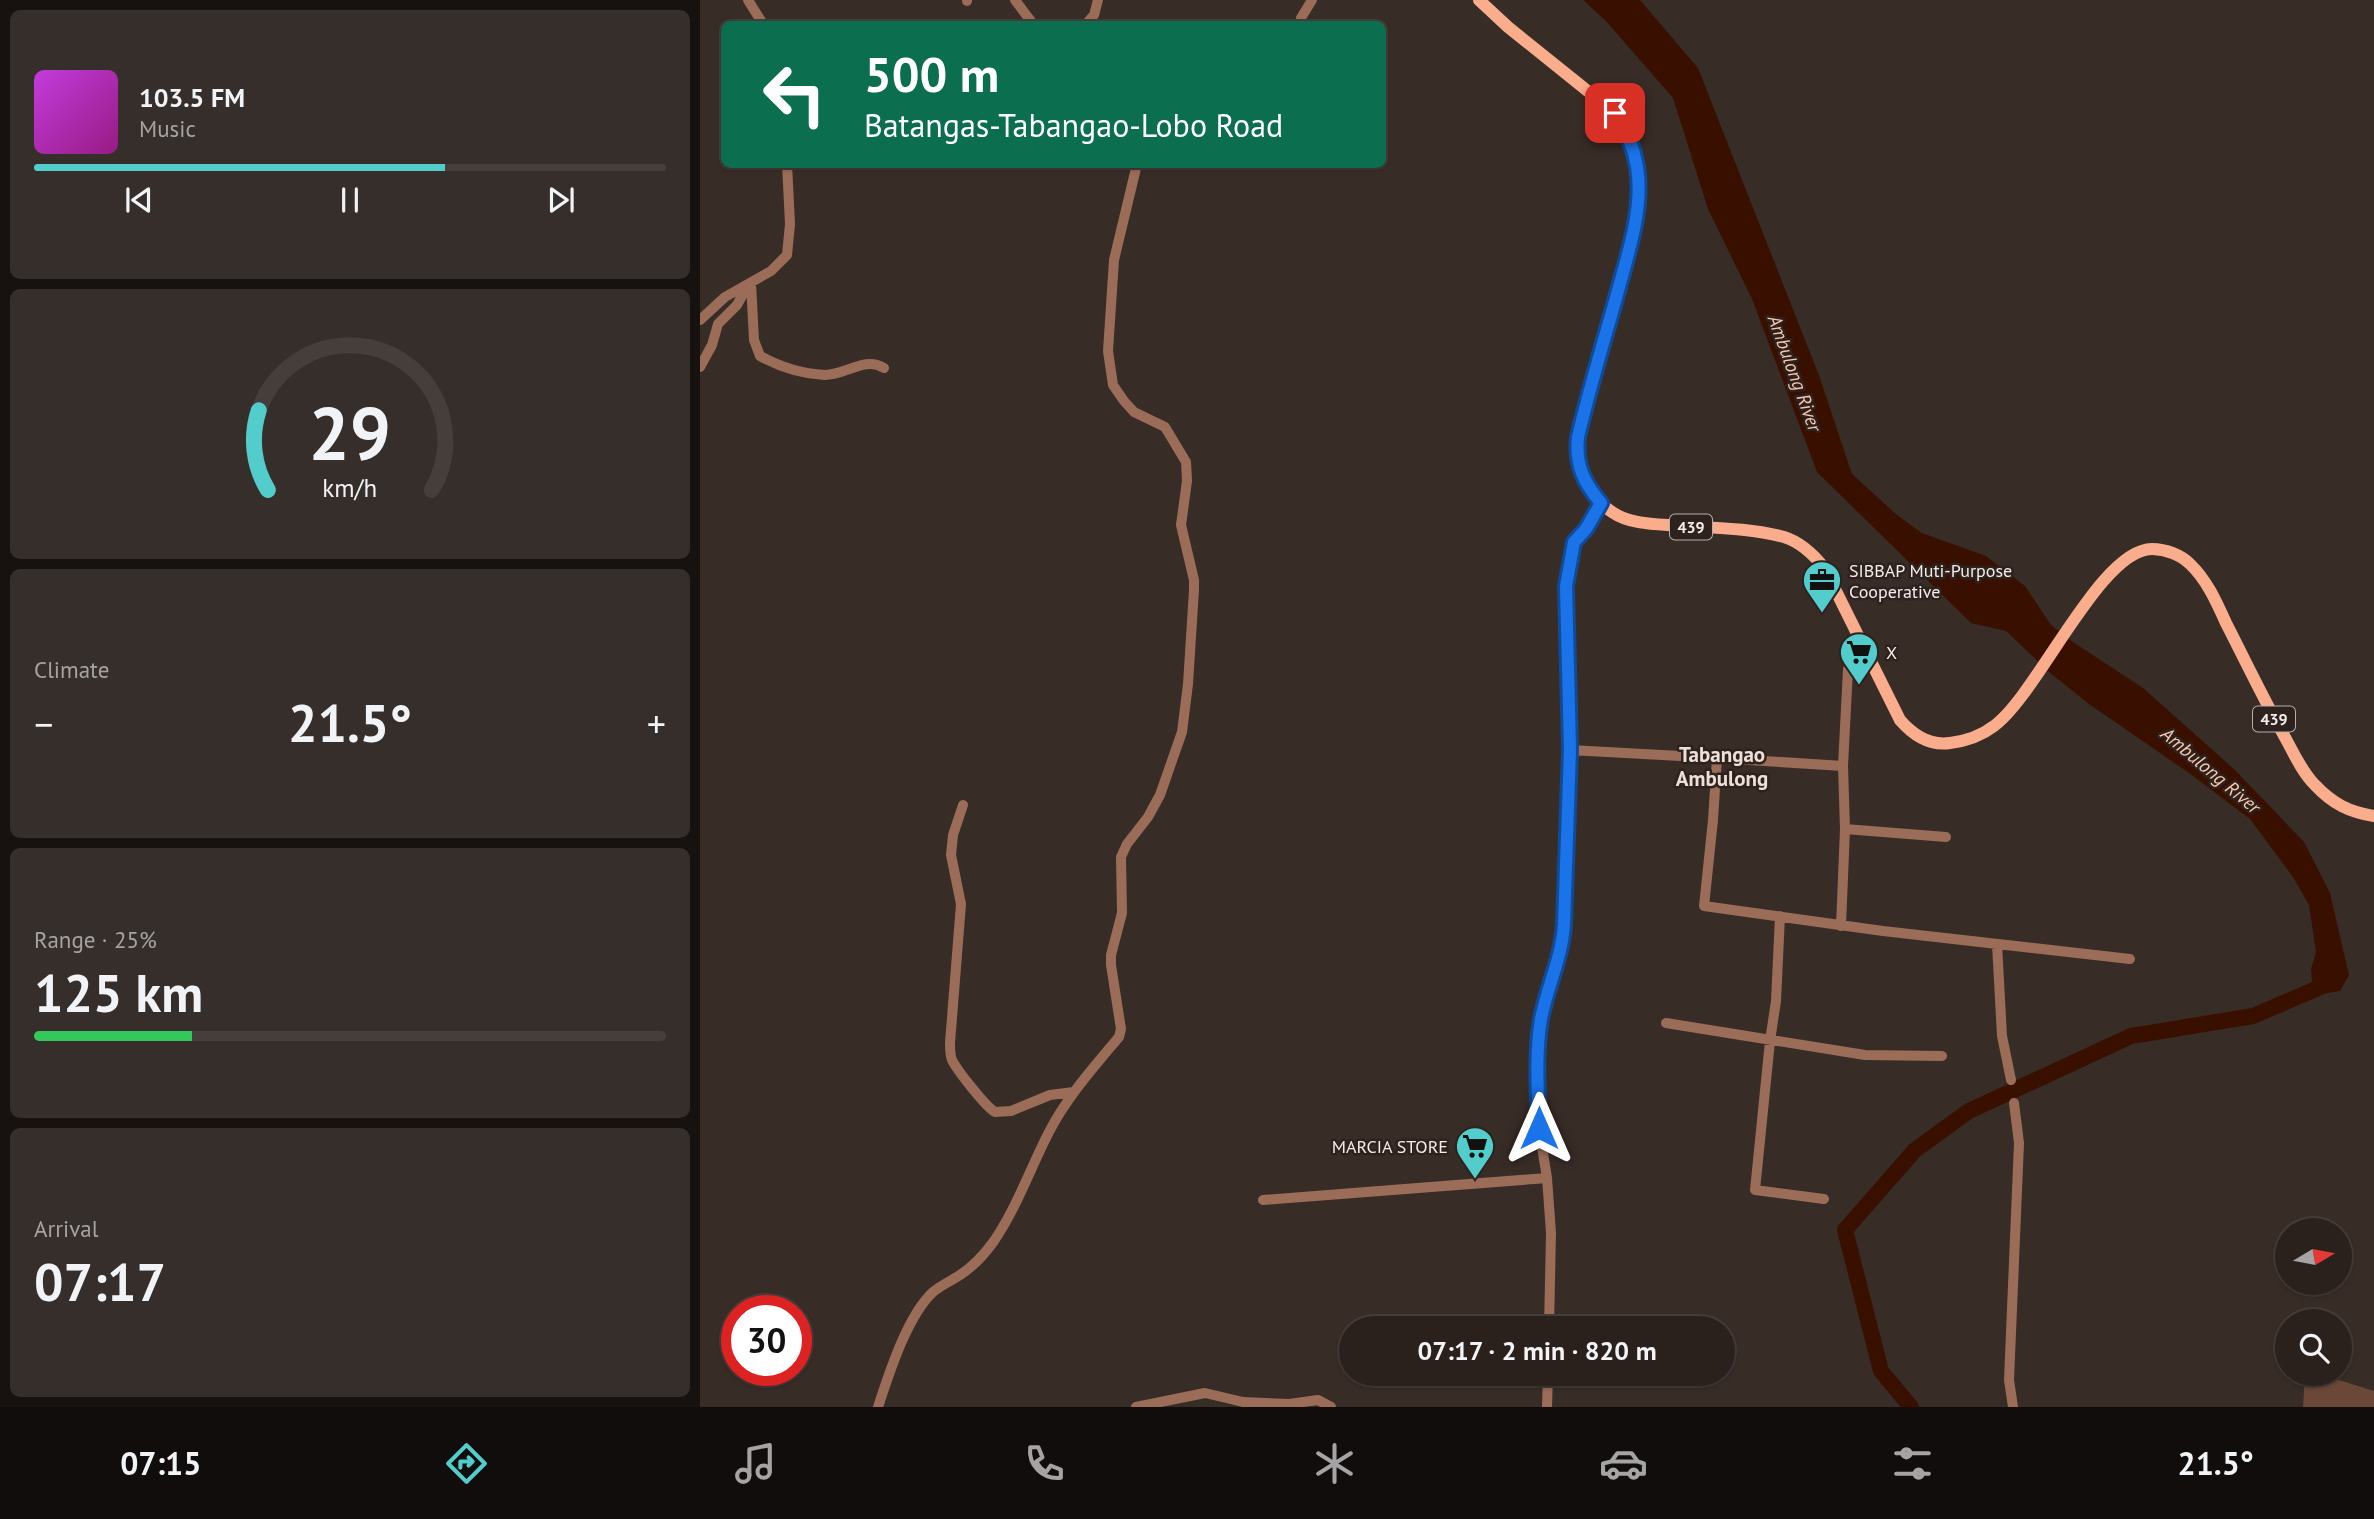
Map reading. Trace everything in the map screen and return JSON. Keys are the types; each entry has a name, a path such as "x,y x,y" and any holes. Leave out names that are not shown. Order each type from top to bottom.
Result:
{"main road":[{"name":"439","path":"1479,0 1508,27 1615,113 1633,149 1637,169 1637,210 1577,449 1577,461 1583,478 1601,503 1612,512 1640,524 1741,530 1785,537 1815,557 1825,569 1900,719 1917,736 1944,744 1979,736 1996,726 2014,707 2069,626 2125,558 2151,548 2166,550 2191,565 2208,587 2276,721 2313,783 2326,796 2351,812 2374,816"}],"street":[{"path":"748,0 761,21"},
{"path":"1015,0 1031,21"},
{"path":"1089,21 1094,15 1098,0"},
{"path":"1301,18 1312,0"},
{"path":"700,320 725,297 771,271 787,255 787,168"},
{"path":"878,1407 904,1338 925,1301 935,1291 974,1265 995,1240 1027,1181 1050,1130 1074,1092 1119,1037 1121,1029 1111,956 1122,913 1121,857 1148,817 1182,732 1194,580 1181,525 1187,481 1186,462 1165,427 1134,412 1124,401 1113,385 1108,351 1114,260 1136,168"},
{"path":"700,367 712,345 718,324 737,305 749,284"},
{"path":"749,284 754,340 760,356 789,369 825,375 868,363 884,368"},
{"path":"1549,1316 1551,1233 1547,1178 1539,1128 1538,1037 1544,1004 1563,941 1570,750 1566,586 1574,542 1586,529 1601,503"},
{"path":"1841,926 1845,829 1843,766 1848,668 1860,638"},
{"path":"1570,750 1843,766"},
{"path":"1717,758 1704,906 1841,926 2130,959"},
{"path":"963,805 953,835 951,855 961,904 953,991 951,1058 978,1097 995,1112 1011,1111 1050,1095 1074,1092"},
{"path":"1845,829 1946,837"},
{"path":"1780,916 1776,1001 1755,1190 1824,1199"},
{"path":"1997,944 2002,1036 2011,1080"},
{"path":"1666,1023 1865,1055 1942,1056"},
{"path":"2013,1407 2009,1380 2019,1143 2014,1103"},
{"path":"1263,1200 1547,1178"},
{"path":"1547,1407 1548,1386"},
{"path":"1136,1407 1205,1393 1243,1402 1289,1404 1318,1400 1331,1407"}],"shaded area":[{"path":"2352,1384 2374,1391 2374,1407 2303,1407 2304,1386"}],"water":[{"path":"1583,0 1640,0 1698,68 1820,378 1852,474 1897,515 1922,533 1986,556 2025,586 2051,625 2143,688 2234,769 2304,842 2330,893 2349,975 2340,991 2309,996 2305,993 2312,983 2311,969 2316,952 2309,905 2293,877 2250,819 2089,704 2049,672 2006,631 1971,623 1817,472 1752,299 1708,209 1673,98 1605,20"}],"waterway":[{"name":"Ambulong River","path":"1911,1407 1881,1371 1845,1230 1915,1150 1969,1111 2131,1036 2253,1016 2323,986"}],"place":[{"name":"SIBBAP Muti-Purpose Cooperative","path":"1822,614"},
{"name":"X","path":"1859,686"},
{"name":"MARCIA STORE","path":"1475,1180"}],"district":[{"name":"Tabangao Ambulong","path":"1722,766"}],"route":[{"path":"1539,1128 1538,1037 1544,1004 1563,941 1564,924 1566,800 1570,750 1566,586 1568,565 1574,542 1586,529 1601,503 1583,478 1577,461 1578,437 1630,246 1637,210 1637,169 1633,149 1615,113"}]}
